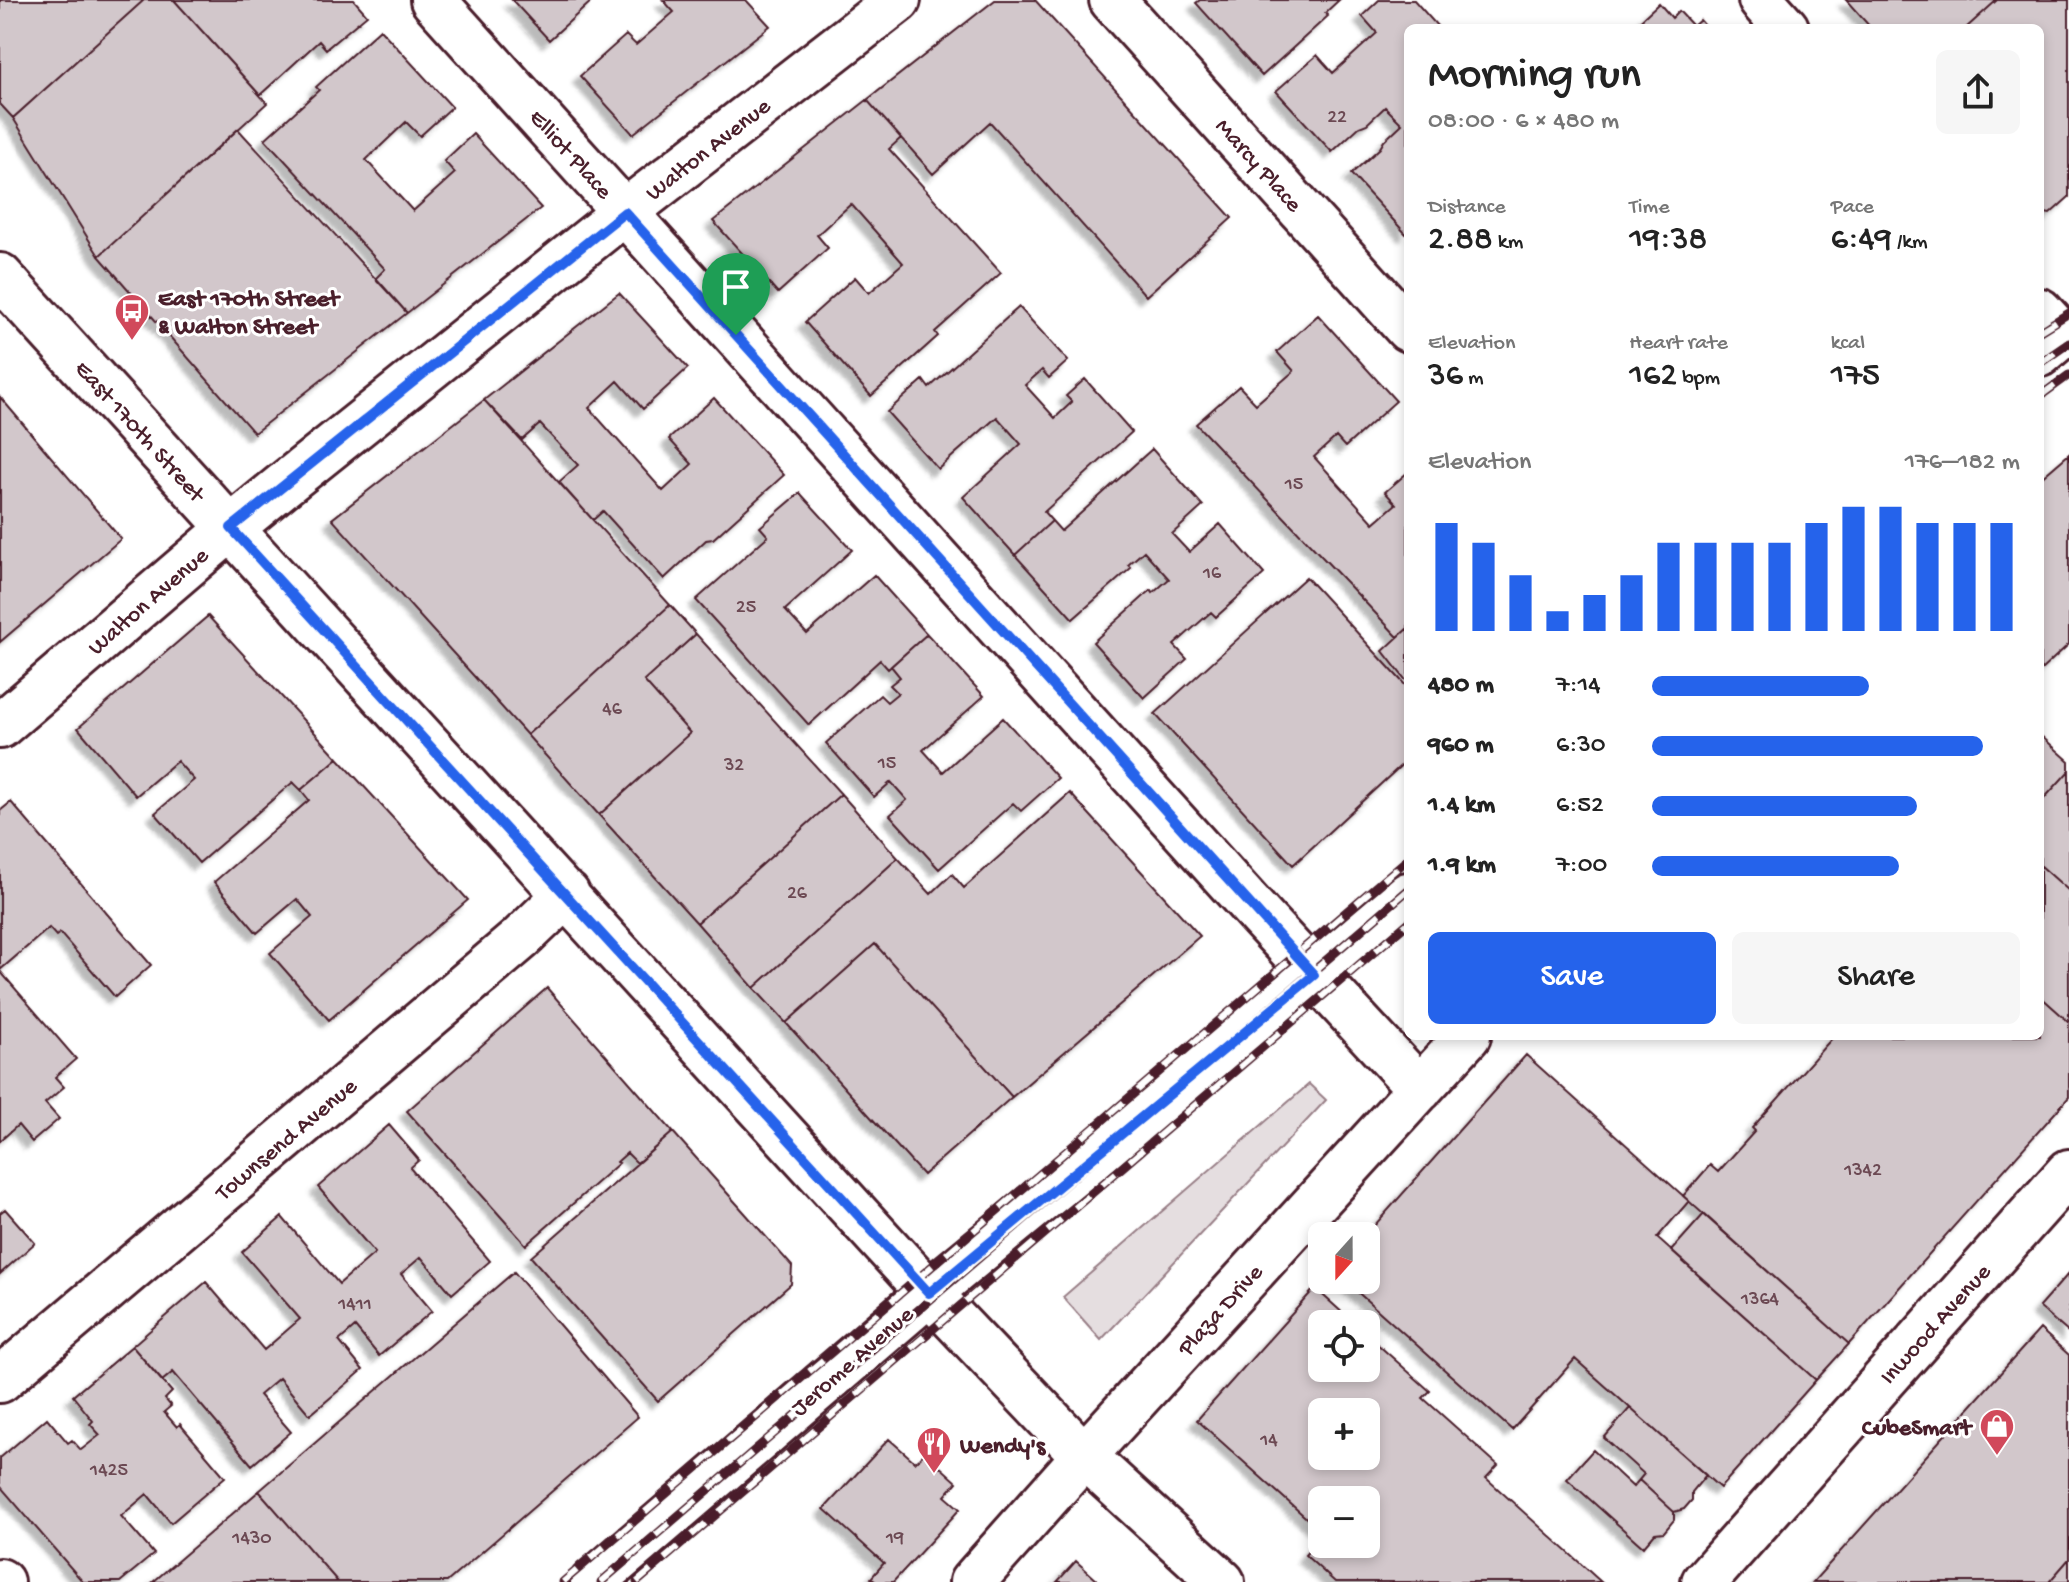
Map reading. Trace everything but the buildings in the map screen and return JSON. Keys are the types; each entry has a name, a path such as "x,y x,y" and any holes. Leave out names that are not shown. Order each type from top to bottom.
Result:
{"street":[{"name":"Elliot Place","path":"433,0 1420,1089"},
{"name":"Walton Avenue","path":"0,726 231,528 625,212 898,0"},
{"name":"Marcy Place","path":"1112,0 1404,325"},
{"path":"1761,0 1782,24"},
{"name":"East 170th Street","path":"0,276 929,1293 1084,1456 1222,1582"},
{"name":"Townsend Avenue","path":"0,1380 520,939 567,894"},
{"name":"Jerome Avenue","path":"599,1580 929,1293 1404,898"},
{"name":"Plaza Drive","path":"972,1582 1464,1040"},
{"name":"Inwood Avenue","path":"1704,1582 2069,1172"}],"shaded area":[{"path":"1309,1084 1326,1100 1101,1340 1063,1297"}],"railway":[{"path":"2044,329 2069,313"},
{"path":"2044,360 2069,343"},
{"path":"2044,393 2069,375"},
{"path":"563,1582 1404,862"},
{"path":"601,1582 1404,893"},
{"path":"637,1582 1404,926"}],"place":[{"name":"East 170th Street & Walton Street","path":"132,342"},
{"name":"CubeSmart","path":"1997,1457"},
{"name":"Wendy's","path":"934,1475"}],"route":[{"path":"625,212 736,335 1314,975 929,1293 231,528 625,212"}]}
